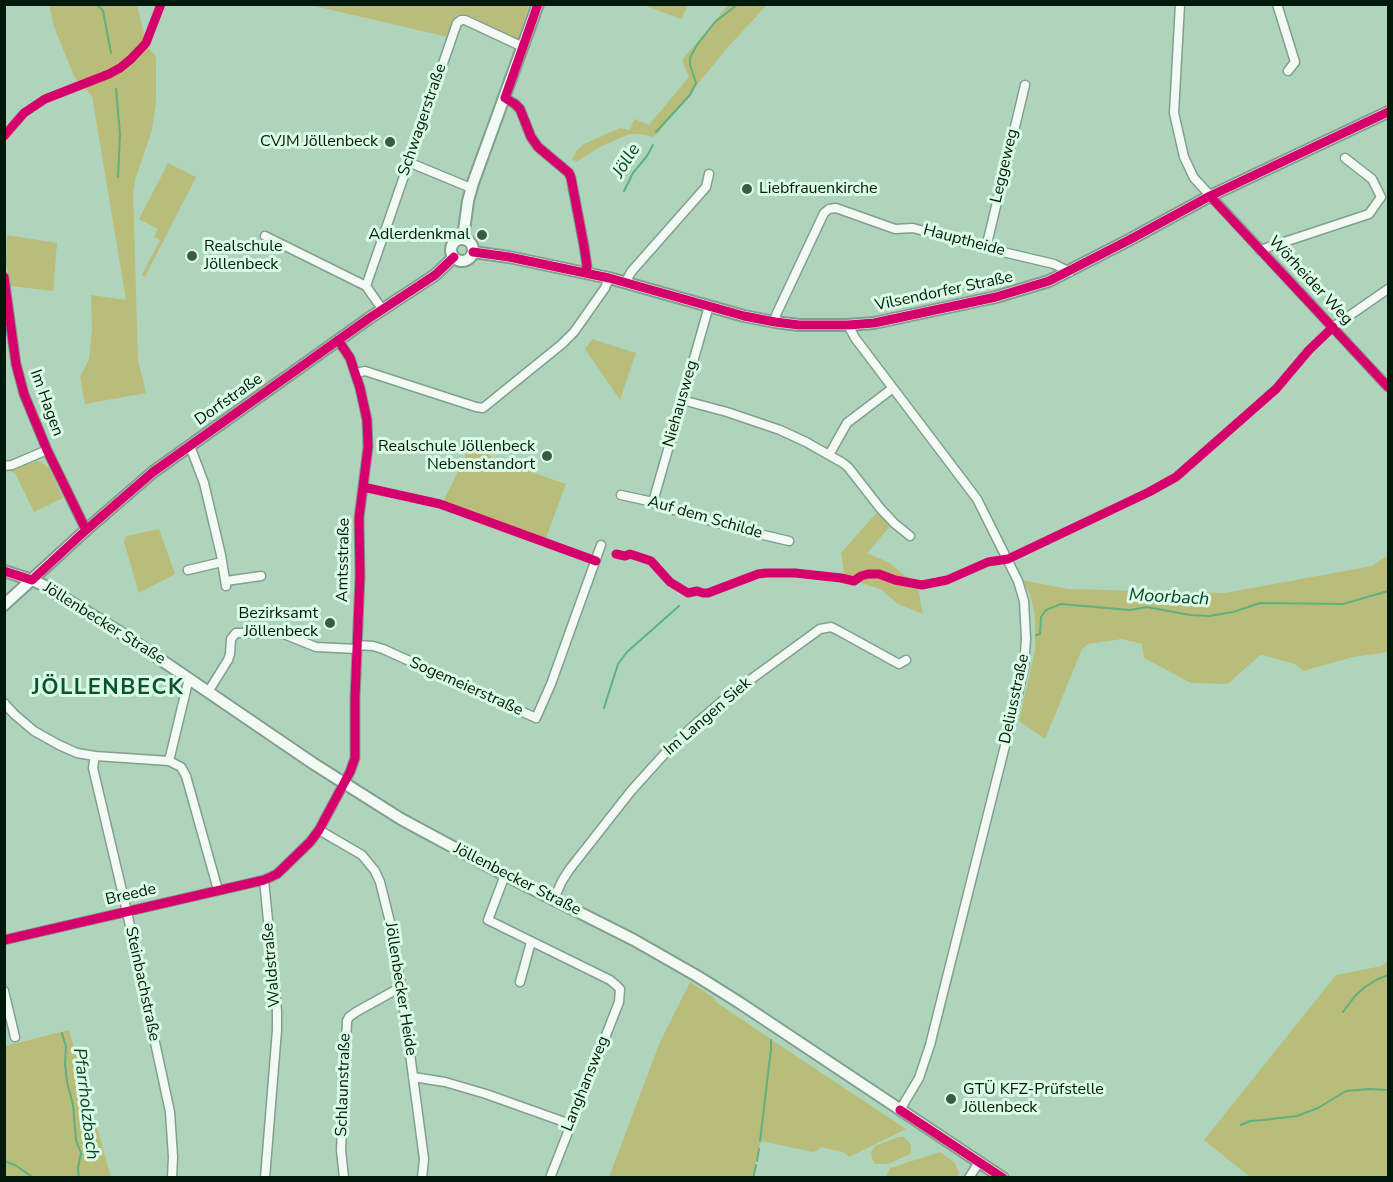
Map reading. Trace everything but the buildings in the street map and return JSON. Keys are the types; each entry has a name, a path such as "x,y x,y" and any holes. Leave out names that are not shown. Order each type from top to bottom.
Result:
{"main road":[{"path":"463,238 471,188 538,4"},
{"name":"Vilsendorfer Straße","path":"474,252 609,278 775,322 799,325 874,323 996,297 1033,287 1070,272 1210,196 1389,112"},
{"path":"463,238 471,242 474,252 465,261 458,260 451,252 452,245 458,239 463,238"},
{"name":"Dorfstraße","path":"4,605 153,472 382,309 435,275 454,257"},
{"name":"Jöllenbecker Straße","path":"4,571 32,580 70,601 189,678 344,784 418,829 634,940 697,976 1003,1178"}],"street":[{"name":"Wörheider Weg","path":"1180,4 1174,113 1184,157 1194,178 1389,387"},
{"path":"1277,4 1295,62 1288,71"},
{"name":"Schwagerstraße","path":"366,286 458,23 465,20 523,47"},
{"name":"Leggeweg","path":"986,248 1025,85"},
{"path":"505,98 520,109 531,137 538,147 569,173 584,246 587,267 585,273"},
{"path":"1260,250 1369,214 1381,197 1372,178 1345,158"},
{"path":"408,162 471,188"},
{"path":"625,283 631,272 706,187 709,174"},
{"name":"Hauptheide","path":"775,322 776,315 824,213 829,208 836,208 895,229 913,228 1054,264 1070,272"},
{"path":"265,236 366,286 382,309"},
{"name":"Im Hagen","path":"4,277 16,364 26,402 46,450 86,530"},
{"path":"356,373 365,371 483,408 574,332 605,288 609,278"},
{"path":"1333,327 1389,289"},
{"name":"Niehausweg","path":"653,502 709,306"},
{"name":"Deliusstraße","path":"848,325 855,338 977,499 1018,581 1024,601 1026,639 1021,677 930,1046 919,1078 900,1110"},
{"name":"Amtsstraße","path":"338,340 350,358 356,373 368,435 368,456 359,518 360,576 355,758 354,765 344,784"},
{"path":"829,455 847,423 893,388"},
{"path":"682,400 727,411 780,430 829,455 848,467 880,508 910,536"},
{"path":"190,446 204,483 226,584 261,576"},
{"path":"4,466 12,465 46,450"},
{"name":"Auf dem Schilde","path":"621,495 653,502 742,530 789,541"},
{"name":"Sogemeierstraße","path":"357,647 373,646 383,649 536,718 551,684 601,545"},
{"path":"188,570 222,562"},
{"name":"Im Langen Siek","path":"554,899 569,870 668,750 728,696 820,629 831,627 899,664 906,660"},
{"path":"208,692 228,660 232,637 236,633 281,633 316,647 357,647"},
{"path":"169,761 189,678"},
{"path":"4,703 34,731 77,753 169,761 181,767 186,776 219,890"},
{"name":"Steinbachstraße","path":"94,756 93,768 170,1112 172,1178"},
{"path":"264,880 277,873 310,842 344,784"},
{"name":"Jöllenbecker Heide","path":"319,830 356,851 368,861 380,882 390,922 401,987 424,1159 422,1178"},
{"path":"505,874 488,920 531,942 520,982"},
{"name":"Breede","path":"4,940 264,880"},
{"name":"Waldstraße","path":"264,880 277,1011 265,1178"},
{"name":"Langhansweg","path":"531,942 610,980 620,989 619,1002 550,1178"},
{"name":"Schlaunstraße","path":"344,1178 341,1150 347,1021 356,1012 401,987"},
{"path":"4,991 15,1037"},
{"path":"413,1077 445,1082 486,1094 570,1124"},
{"path":"969,1178 979,1162"}],"green space":[{"path":"688,4 681,19 643,5"},
{"path":"729,4 767,5 728,47 657,134 652,137 629,134 598,148 576,162 572,160 577,150 584,144 620,128 630,130 634,119 649,125 689,77 682,60"},
{"path":"49,5 137,5 146,46 156,58 156,101 152,130 133,192 138,360 146,393 85,404 80,377 89,359 92,329 91,295 126,300 92,96 74,76 54,27"},
{"path":"310,5 529,5 516,40 473,17 462,14 454,18 448,37"},
{"path":"168,163 196,177 145,277 142,275 160,240 154,237 158,229 139,219"},
{"path":"7,235 57,243 53,291 10,286 6,262"},
{"path":"592,339 636,353 620,400 585,349"},
{"path":"472,443 504,466 519,468 566,484 546,538 443,502"},
{"path":"37,461 49,468 63,498 34,512 15,473 9,471"},
{"path":"878,511 892,524 867,553 890,563 917,582 923,614 898,604 880,589 845,578 841,553"},
{"path":"159,529 175,574 139,593 124,542 126,536"},
{"path":"1388,555 1388,652 1353,657 1303,671 1295,664 1262,655 1225,684 1191,683 1144,658 1142,644 1122,639 1088,644 1082,649 1045,739 1019,721 1035,650 1035,616 1030,594 1022,580 1068,589 1225,593 1372,566"},
{"path":"1388,960 1388,1177 1250,1177 1204,1140 1336,975 1382,966"},
{"path":"690,982 714,998 716,1002 906,1129 849,1157 843,1152 821,1147 813,1152 761,1141 752,1177 609,1177 660,1042"},
{"path":"69,1030 111,1177 5,1177 5,1046"},
{"path":"904,1137 910,1143 910,1154 888,1164 875,1164 871,1154 875,1146"},
{"path":"940,1152 955,1163 959,1173 958,1177 886,1177 890,1168"}],"waterway":[{"path":"97,4 103,11 111,53"},
{"name":"Jölle","path":"656,132 690,95 696,83 690,58 697,45 715,22 738,4"},
{"path":"116,89 120,134 118,177"},
{"name":"Jölle","path":"624,191 633,173 653,145"},
{"name":"Moorbach","path":"1036,635 1040,634 1041,617 1046,610 1061,604 1130,610 1147,607 1209,616 1233,612 1260,603 1343,604 1388,591"},
{"name":"Moorbach","path":"604,708 618,664 627,652 679,606"},
{"path":"1343,1012 1365,987 1388,975"},
{"name":"Pfarrholzbach","path":"62,1033 66,1047 65,1064 73,1105 76,1140 81,1153 79,1178"},
{"path":"760,1141 771,1040"},
{"path":"1241,1125 1250,1121 1297,1116 1318,1108 1346,1091 1388,1090"},
{"path":"757,1161 759,1149"},
{"path":"4,1161 15,1165 34,1178"},
{"path":"753,1178 756,1165"}],"cycle path":[{"path":"4,136 24,113 45,99 109,74 131,59 146,43 161,4"},
{"path":"538,4 505,98 520,109 531,137 538,147 569,173 584,246 587,266 585,273"},
{"path":"473,252 509,257 609,278 744,316 775,322 799,325 874,323 996,297 1049,281 1210,196 1388,112"},
{"path":"1210,196 1388,387"},
{"path":"4,571 32,580 153,472 368,319 435,275 454,257"},
{"path":"4,277 16,364 24,394 47,450 86,530"},
{"path":"616,554 625,556 630,554 651,561 670,582 688,593 697,591 708,593 766,573 795,573 854,581 868,574 879,574 895,580 922,585 947,580 988,562 1008,559 1176,477 1276,389 1309,350 1333,327"},
{"path":"4,940 264,880 277,874 319,830 355,758 360,576 359,518 368,447 367,420 360,388 350,358 338,340"},
{"path":"363,487 440,504 596,561"},
{"path":"900,1110 1003,1178"}],"place":[{"name":"CVJM Jöllenbeck","path":"390,142"},
{"name":"Liebfrauenkirche","path":"747,189"},
{"name":"Adlerdenkmal","path":"482,235"},
{"name":"Realschule Jöllenbeck","path":"192,256"},
{"name":"Realschule Jöllenbeck Nebenstandort","path":"547,456"},
{"name":"Bezirksamt Jöllenbeck","path":"330,623"},
{"name":"GTÜ KFZ-Prüfstelle Jöllenbeck","path":"951,1099"}],"district":[{"name":"JÖLLENBECK","path":"108,689"}]}
